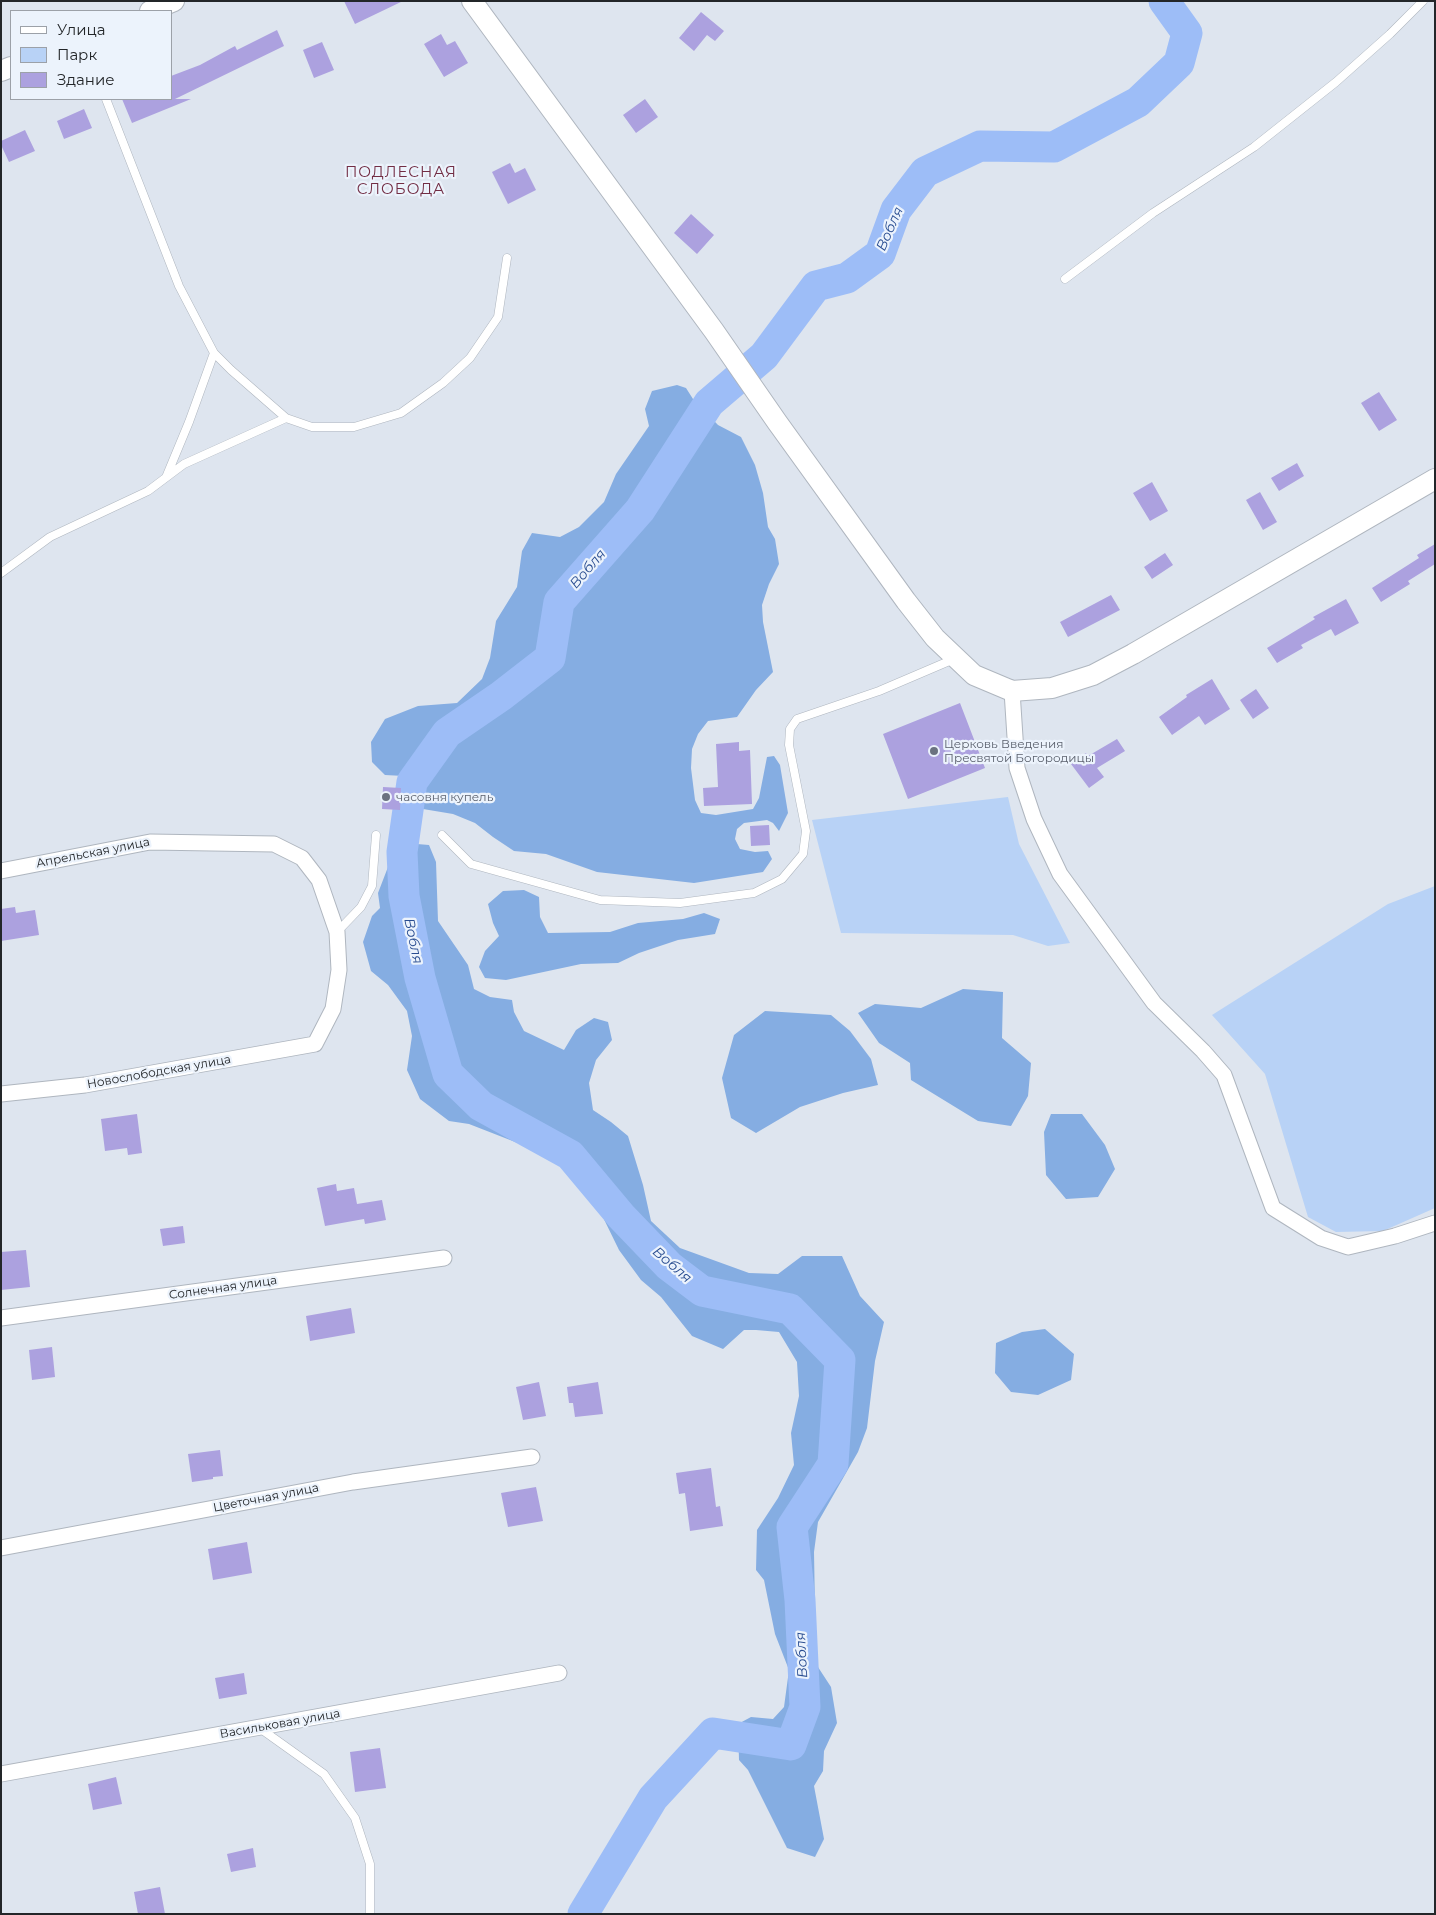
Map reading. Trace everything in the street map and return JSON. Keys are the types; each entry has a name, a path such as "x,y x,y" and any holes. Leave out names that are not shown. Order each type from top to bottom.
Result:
{"street":[{"path":"152,10 174,1"},
{"path":"472,1 714,331 906,601 935,638 974,675 1012,691 1052,688 1093,675 1134,654 1435,479"},
{"path":"1012,691 1017,768 1034,819 1060,874 1154,1002 1224,1075 1273,1208 1321,1238 1348,1247 1395,1236 1435,1223"},
{"name":"Апрельская улица","path":"1,871 150,842 274,844 302,858 319,880 336,932"},
{"name":"Новослободская улица","path":"1,1094 85,1085 315,1044 333,1009 339,970 336,932"},
{"name":"Солнечная улица","path":"1,1318 444,1258"},
{"name":"Цветочная улица","path":"1,1548 353,1482 532,1456"},
{"name":"Васильковая улица","path":"1,1774 560,1673"}],"lane":[{"path":"1064,279 1153,214 1254,146 1336,82 1390,34 1423,1"},
{"path":"106,100 179,286 214,353 286,418 312,427 354,427 401,414 443,383 470,358 498,317 507,258"},
{"path":"166,477 189,422 214,353"},
{"path":"1,573 50,537 148,491 184,464 286,418"},
{"path":"442,835 471,864 600,900 680,903 754,893 782,879 803,854 806,831 790,745 790,729 798,718 879,691 956,658"},
{"path":"336,932 361,907 372,886 376,835"},
{"path":"259,1728 324,1774 355,1818 370,1864 370,1914"}],"green space":[{"path":"1008,797 1019,844 1070,943 1048,946 1013,935 841,933 812,820"},
{"path":"1435,886 1435,1208 1383,1231 1336,1232 1308,1217 1265,1074 1212,1015 1388,904"}],"shaded area":[{"path":"677,385 686,388 693,399 718,425 741,437 755,465 763,493 768,527 775,539 779,564 769,584 762,605 763,622 773,672 756,690 737,717 708,721 698,734 692,749 691,768 695,800 701,813 716,815 753,809 759,798 767,757 774,756 780,765 788,813 779,831 773,823 767,820 744,823 737,829 735,839 740,849 755,852 768,851 772,859 763,872 694,883 597,872 546,854 514,851 475,823 453,814 423,809 418,792 404,776 385,775 372,762 371,742 385,719 418,706 457,703 482,679 490,658 496,621 517,587 522,551 532,533 560,537 579,527 604,502 616,474 649,426 645,409 652,391"},
{"path":"394,845 429,845 436,862 438,921 468,965 474,989 490,997 512,1000 514,1012 524,1031 564,1050 576,1030 594,1018 608,1022 612,1040 596,1060 589,1083 593,1110 628,1136 643,1185 651,1221 680,1248 749,1273 778,1274 802,1256 842,1256 860,1296 884,1322 875,1361 867,1428 858,1452 818,1522 814,1552 816,1664 831,1687 837,1723 824,1751 823,1771 814,1786 824,1839 815,1857 787,1848 748,1770 739,1760 738,1724 751,1717 773,1719 784,1707 789,1670 775,1634 764,1580 756,1570 757,1530 778,1498 794,1465 791,1433 799,1396 797,1362 779,1332 744,1330 723,1349 692,1336 661,1297 641,1280 619,1250 597,1205 575,1179 546,1154 469,1124 449,1121 420,1099 407,1070 412,1036 407,1011 388,985 371,971 363,942 372,916 380,908 378,893 388,867 390,850"},
{"path":"524,890 539,897 540,917 548,933 610,932 638,923 683,919 704,913 720,919 715,934 678,940 639,953 618,963 581,964 506,980 485,978 479,967 485,951 499,936 488,904 503,891"},
{"path":"963,989 1003,992 1002,1038 1031,1063 1028,1096 1011,1126 978,1121 911,1080 910,1063 879,1043 858,1013 875,1004 921,1008"},
{"path":"765,1011 831,1015 850,1031 871,1059 878,1085 843,1093 800,1107 756,1133 731,1118 722,1078 734,1035"},
{"path":"1051,1114 1082,1114 1105,1145 1115,1169 1098,1197 1066,1199 1046,1175 1044,1132"},
{"path":"1045,1329 1074,1354 1071,1380 1038,1395 1011,1392 995,1373 996,1343 1022,1332"}],"building":[{"path":"344,1 403,1 355,24"},
{"path":"701,12 724,31 715,41 707,35 694,51 679,38"},
{"path":"277,30 284,46 175,99 191,99 132,123 122,100 172,100 172,76 200,65 235,46 237,50"},
{"path":"441,34 447,45 455,41 468,63 444,77 424,44"},
{"path":"322,42 334,70 314,78 303,50"},
{"path":"645,99 658,117 636,133 623,115"},
{"path":"84,109 92,128 64,139 57,121"},
{"path":"25,130 35,151 9,162 1,141"},
{"path":"510,163 515,173 525,168 536,190 508,204 492,172"},
{"path":"691,214 714,235 697,254 674,233"},
{"path":"1379,392 1397,420 1379,431 1361,403"},
{"path":"1297,463 1304,476 1279,491 1271,478"},
{"path":"1152,482 1168,511 1150,521 1133,493"},
{"path":"1260,492 1277,522 1263,530 1246,500"},
{"path":"1435,544 1435,564 1408,581 1410,584 1381,602 1372,588 1419,558 1417,555"},
{"path":"1165,553 1173,565 1152,579 1144,567"},
{"path":"1111,595 1120,610 1068,637 1060,622"},
{"path":"1346,599 1359,623 1335,636 1331,629 1301,645 1303,648 1277,663 1267,648 1315,619 1313,617"},
{"path":"1212,679 1230,709 1205,725 1199,716 1172,735 1159,717 1187,697 1186,695"},
{"path":"1256,689 1269,708 1253,719 1240,700"},
{"name":"Церковь Введения Пресвятой Богородицы","path":"960,703 985,768 908,799 883,734"},
{"path":"1117,739 1125,751 1097,768 1104,777 1089,788 1071,764 1086,753 1088,756"},
{"path":"739,742 739,751 750,750 752,804 704,806 703,788 718,787 716,744"},
{"name":"часовня купель","path":"383,787 401,788 400,810 382,809"},
{"path":"769,825 770,845 751,846 750,826"},
{"path":"15,907 16,913 35,910 39,935 1,941 1,909"},
{"path":"137,1114 142,1153 128,1155 127,1148 105,1151 101,1119"},
{"path":"336,1184 337,1191 354,1188 357,1204 382,1200 386,1220 365,1224 364,1219 325,1226 317,1188"},
{"path":"183,1226 185,1243 163,1246 160,1229"},
{"path":"26,1250 30,1287 1,1290 1,1252"},
{"path":"351,1308 355,1333 310,1341 306,1316"},
{"path":"52,1347 55,1377 32,1380 29,1350"},
{"path":"539,1382 546,1416 523,1420 516,1387"},
{"path":"598,1382 603,1414 575,1417 573,1403 569,1403 567,1387"},
{"path":"220,1450 223,1476 192,1482 188,1454"},
{"path":"711,1468 716,1507 720,1506 723,1526 690,1531 685,1493 679,1494 676,1473"},
{"path":"536,1487 543,1521 508,1527 501,1493"},
{"path":"247,1542 252,1573 213,1580 208,1549"},
{"path":"244,1673 247,1694 219,1699 215,1678"},
{"path":"380,1748 386,1788 355,1792 350,1752"},
{"path":"116,1777 122,1804 93,1810 88,1784"},
{"path":"253,1848 256,1867 231,1872 227,1854"},
{"path":"160,1887 165,1914 138,1914 134,1892"}],"waterway":[{"name":"Вобля","path":"583,1914 653,1798 713,1733 791,1745 805,1707 800,1600 792,1527 833,1464 840,1360 790,1309 702,1291 669,1266 621,1216 570,1155 481,1106 448,1074 420,978 404,896 402,852 412,782 447,733 501,696 550,658 559,602 640,510 709,403 764,356 816,286 847,278 880,254 896,210 925,172 980,146 1054,147 1138,102 1179,63 1187,33 1164,1"}],"place":[{"name":"Церковь Введения Пресвятой Богородицы","path":"934,751"},
{"name":"часовня купель","path":"386,797"}],"district":[{"name":"ПОДЛЕСНАЯ СЛОБОДА","path":"401,182"}]}
